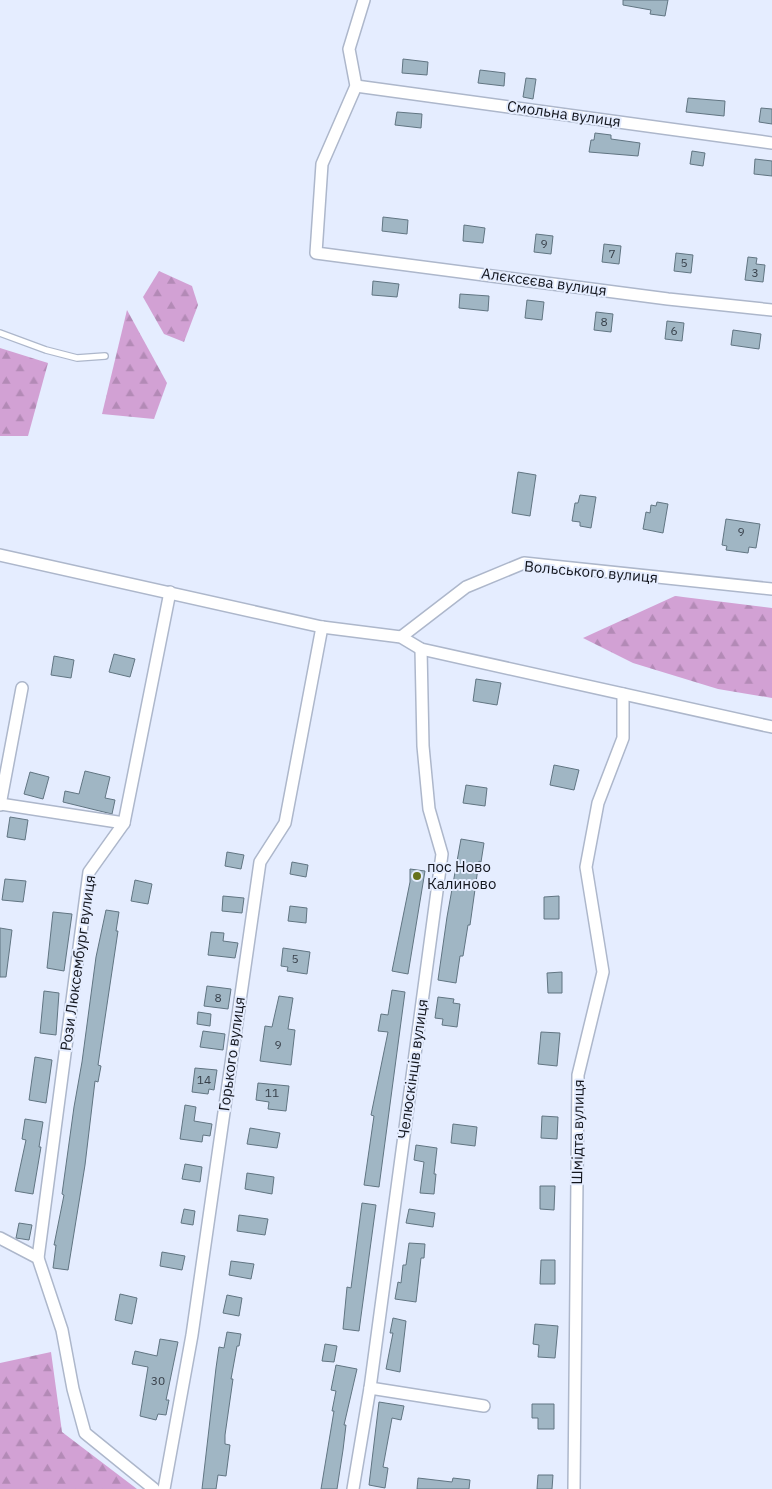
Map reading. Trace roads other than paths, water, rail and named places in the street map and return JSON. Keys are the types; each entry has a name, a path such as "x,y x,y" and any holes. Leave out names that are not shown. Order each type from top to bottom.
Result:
{"street":[{"path":"356,86 349,49 364,0"},
{"name":"Смольна вулиця","path":"356,86 772,143"},
{"name":"Алєксєєва вулиця","path":"356,86 322,164 316,253 668,299 772,310"},
{"path":"0,555 322,627 401,637 421,649 772,727"},
{"name":"Вольського вулиця","path":"401,637 466,587 524,563 772,589"},
{"name":"Рози Люксембург вулиця","path":"38,1258 89,872 124,823 170,592"},
{"name":"Горького вулиця","path":"164,1489 192,1335 260,862 285,823 322,627"},
{"name":"Челюскінців вулиця","path":"353,1489 370,1388 442,854 429,810 423,746 421,649"},
{"path":"22,688 0,804 124,823"},
{"name":"Шмідта вулиця","path":"574,1489 578,1075 604,972 586,867 598,803 623,738 622,694"},
{"path":"0,1238 38,1258 62,1330 72,1389 85,1433 154,1489"},
{"path":"370,1388 484,1406"}],"lane":[{"path":"0,333 46,350 76,358 105,356"}],"place":[{"name":"пос Ново Калиново","path":"417,876"}]}
